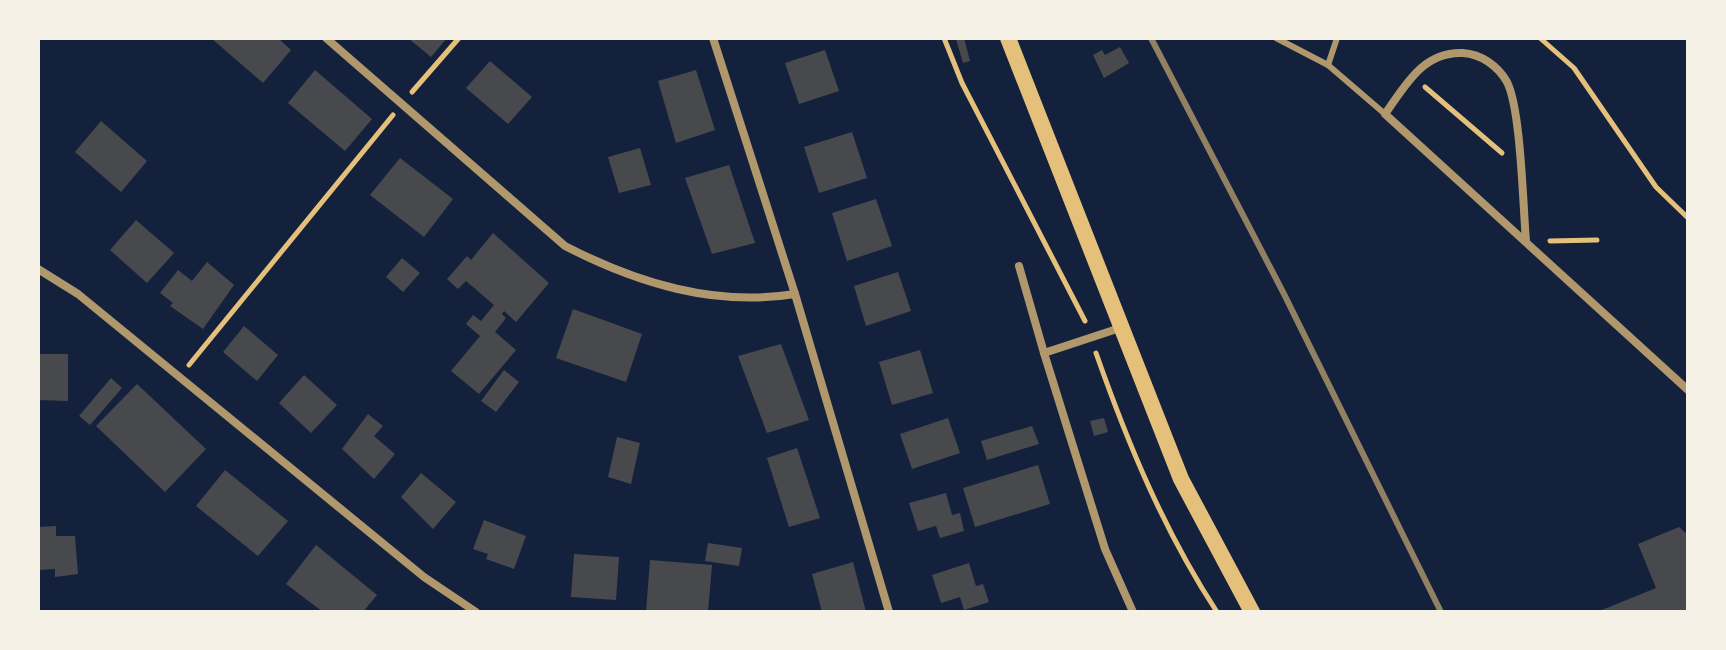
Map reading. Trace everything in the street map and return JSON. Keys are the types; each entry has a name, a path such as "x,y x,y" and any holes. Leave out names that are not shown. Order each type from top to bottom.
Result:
{"main road":[{"path":"1008,38 1120,328 1196,512 1252,612"}],"street":[{"path":"326,38 565,246 607,268 659,286 717,296 761,299 795,294"},
{"path":"713,38 795,294 889,612"},
{"path":"1526,241 1511,95 1507,83 1485,59 1455,53 1438,56 1413,76 1385,114 1688,390"},
{"path":"1019,266 1105,549 1133,612"},
{"path":"38,269 78,294 424,577 476,612"},
{"path":"1044,353 1120,328"}],"lane":[{"path":"1276,38 1328,65 1385,114"},
{"path":"1328,65 1337,38"}],"path":[{"path":"411,93 459,38"},
{"path":"944,38 962,83 1082,312 1120,420 1163,519 1217,612"},
{"path":"1540,38 1574,68 1656,187 1688,218"},
{"path":"1413,76 1483,139 1519,165"},
{"path":"186,369 394,114"},
{"path":"1526,241 1597,240"}],"building":[{"path":"211,38 278,38 291,50 263,83"},
{"path":"408,38 447,38 431,57"},
{"path":"964,38 970,61 963,63 956,39"},
{"path":"1120,47 1129,63 1104,78 1093,55 1102,50 1105,55"},
{"path":"825,50 839,91 799,104 785,63"},
{"path":"490,61 532,97 508,124 466,88"},
{"path":"315,70 372,119 345,151 288,103"},
{"path":"696,70 715,130 676,143 658,81"},
{"path":"101,121 147,161 121,192 75,152"},
{"path":"852,132 867,178 819,193 804,147"},
{"path":"640,148 651,185 619,193 608,157"},
{"path":"400,158 453,199 424,237 370,195"},
{"path":"729,165 755,243 712,254 685,178"},
{"path":"876,199 892,246 847,261 832,213"},
{"path":"136,220 174,253 147,283 110,250"},
{"path":"493,233 549,283 516,322 504,311 502,314 506,318 495,332 516,350 479,394 451,371 480,336 466,324 473,315 481,321 494,305 466,281 458,289 447,279 467,256 471,260"},
{"path":"402,258 420,273 403,292 386,277"},
{"path":"207,262 234,285 203,329 170,306 173,303 160,293 178,270 192,281"},
{"path":"898,272 911,311 866,326 854,286"},
{"path":"573,309 642,334 626,382 556,358"},
{"path":"244,326 278,355 257,381 223,352"},
{"path":"781,344 809,420 767,433 738,356"},
{"path":"920,350 933,393 892,405 879,362"},
{"path":"38,354 68,354 68,401 38,400"},
{"path":"504,370 519,382 496,412 481,401"},
{"path":"304,375 337,405 311,433 279,403"},
{"path":"111,378 122,388 90,425 79,416"},
{"path":"137,384 206,449 165,492 96,426"},
{"path":"368,414 383,426 374,436 395,454 374,479 342,449"},
{"path":"948,418 960,453 912,469 900,434"},
{"path":"1104,418 1108,432 1094,436 1090,421"},
{"path":"1032,426 1039,444 987,460 981,441"},
{"path":"617,437 640,443 631,484 608,477"},
{"path":"797,448 820,518 789,527 767,458"},
{"path":"1038,465 1050,504 975,527 963,488"},
{"path":"225,470 288,521 258,556 196,506"},
{"path":"421,473 456,502 433,529 401,497"},
{"path":"946,493 952,515 960,513 964,531 940,538 936,526 918,531 909,503"},
{"path":"484,520 526,536 514,569 486,559 488,554 473,549"},
{"path":"56,526 56,536 75,536 78,574 55,577 55,569 38,570 38,527"},
{"path":"1679,527 1688,535 1688,612 1597,612 1656,588 1638,544"},
{"path":"708,543 742,548 739,566 705,561"},
{"path":"316,545 377,595 363,612 323,612 286,584"},
{"path":"574,554 619,557 616,600 571,597"},
{"path":"650,560 712,565 708,612 646,612"},
{"path":"853,562 866,612 822,612 812,574"},
{"path":"969,563 976,586 983,584 989,602 964,610 960,597 941,603 932,575"}],"railway":[{"path":"1151,38 1284,294 1441,612"}]}
